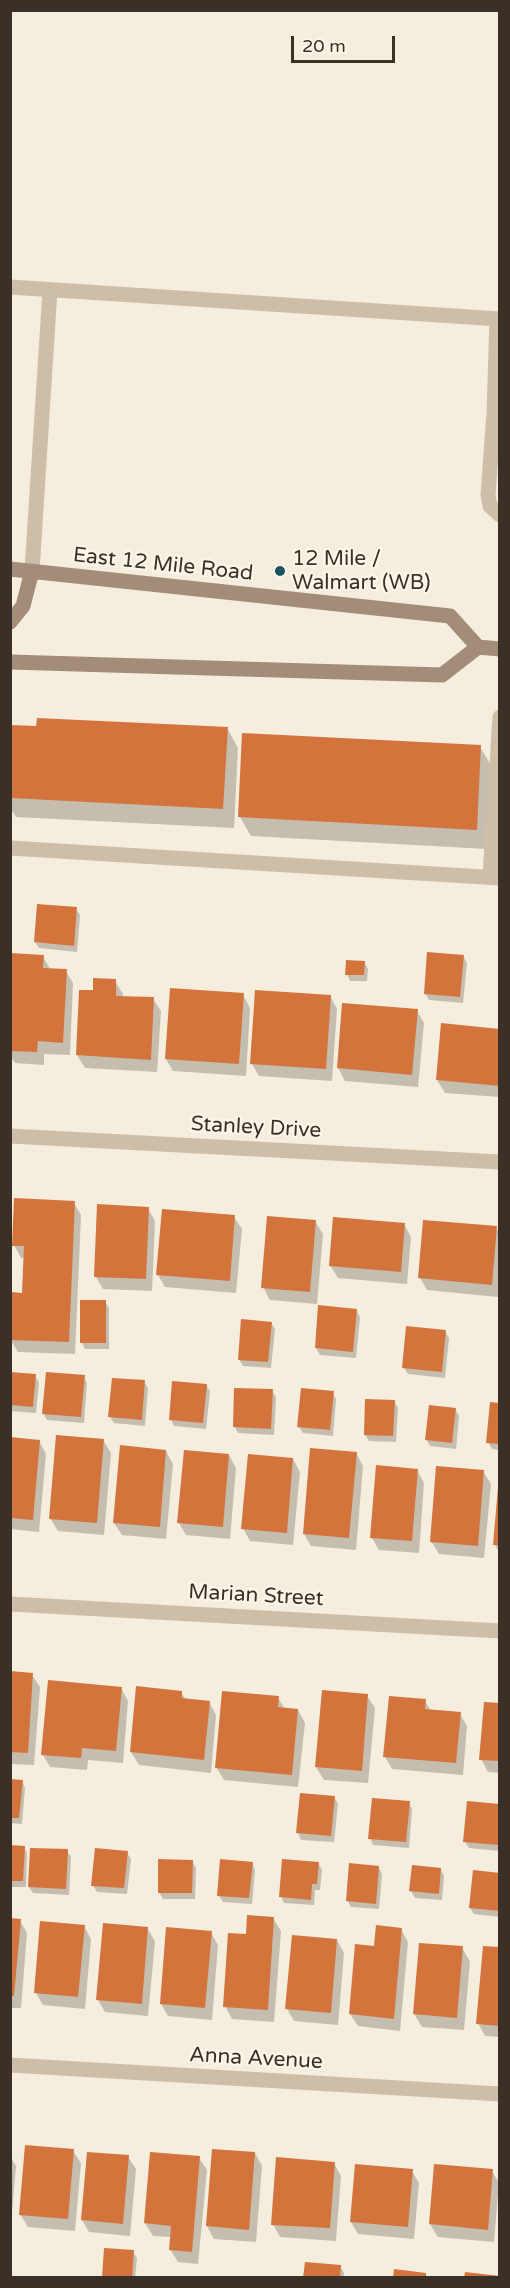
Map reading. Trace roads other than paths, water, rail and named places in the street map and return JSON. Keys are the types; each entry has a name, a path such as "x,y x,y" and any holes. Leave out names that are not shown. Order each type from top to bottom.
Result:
{"main road":[{"name":"East 12 Mile Road","path":"10,569 450,616 478,647"},
{"path":"10,622 23,606 32,571"},
{"path":"10,662 442,675 478,647 500,649"}],"street":[{"path":"10,287 498,319 497,414 488,495 490,506 500,515"},
{"path":"32,571 50,290"},
{"path":"10,848 495,877 500,717"},
{"name":"Stanley Drive","path":"10,1136 500,1162"},
{"name":"Marian Street","path":"10,1604 500,1631"},
{"name":"Anna Avenue","path":"10,2065 500,2094"}],"place":[{"name":"12 Mile / Walmart (WB)","path":"280,571"}]}
